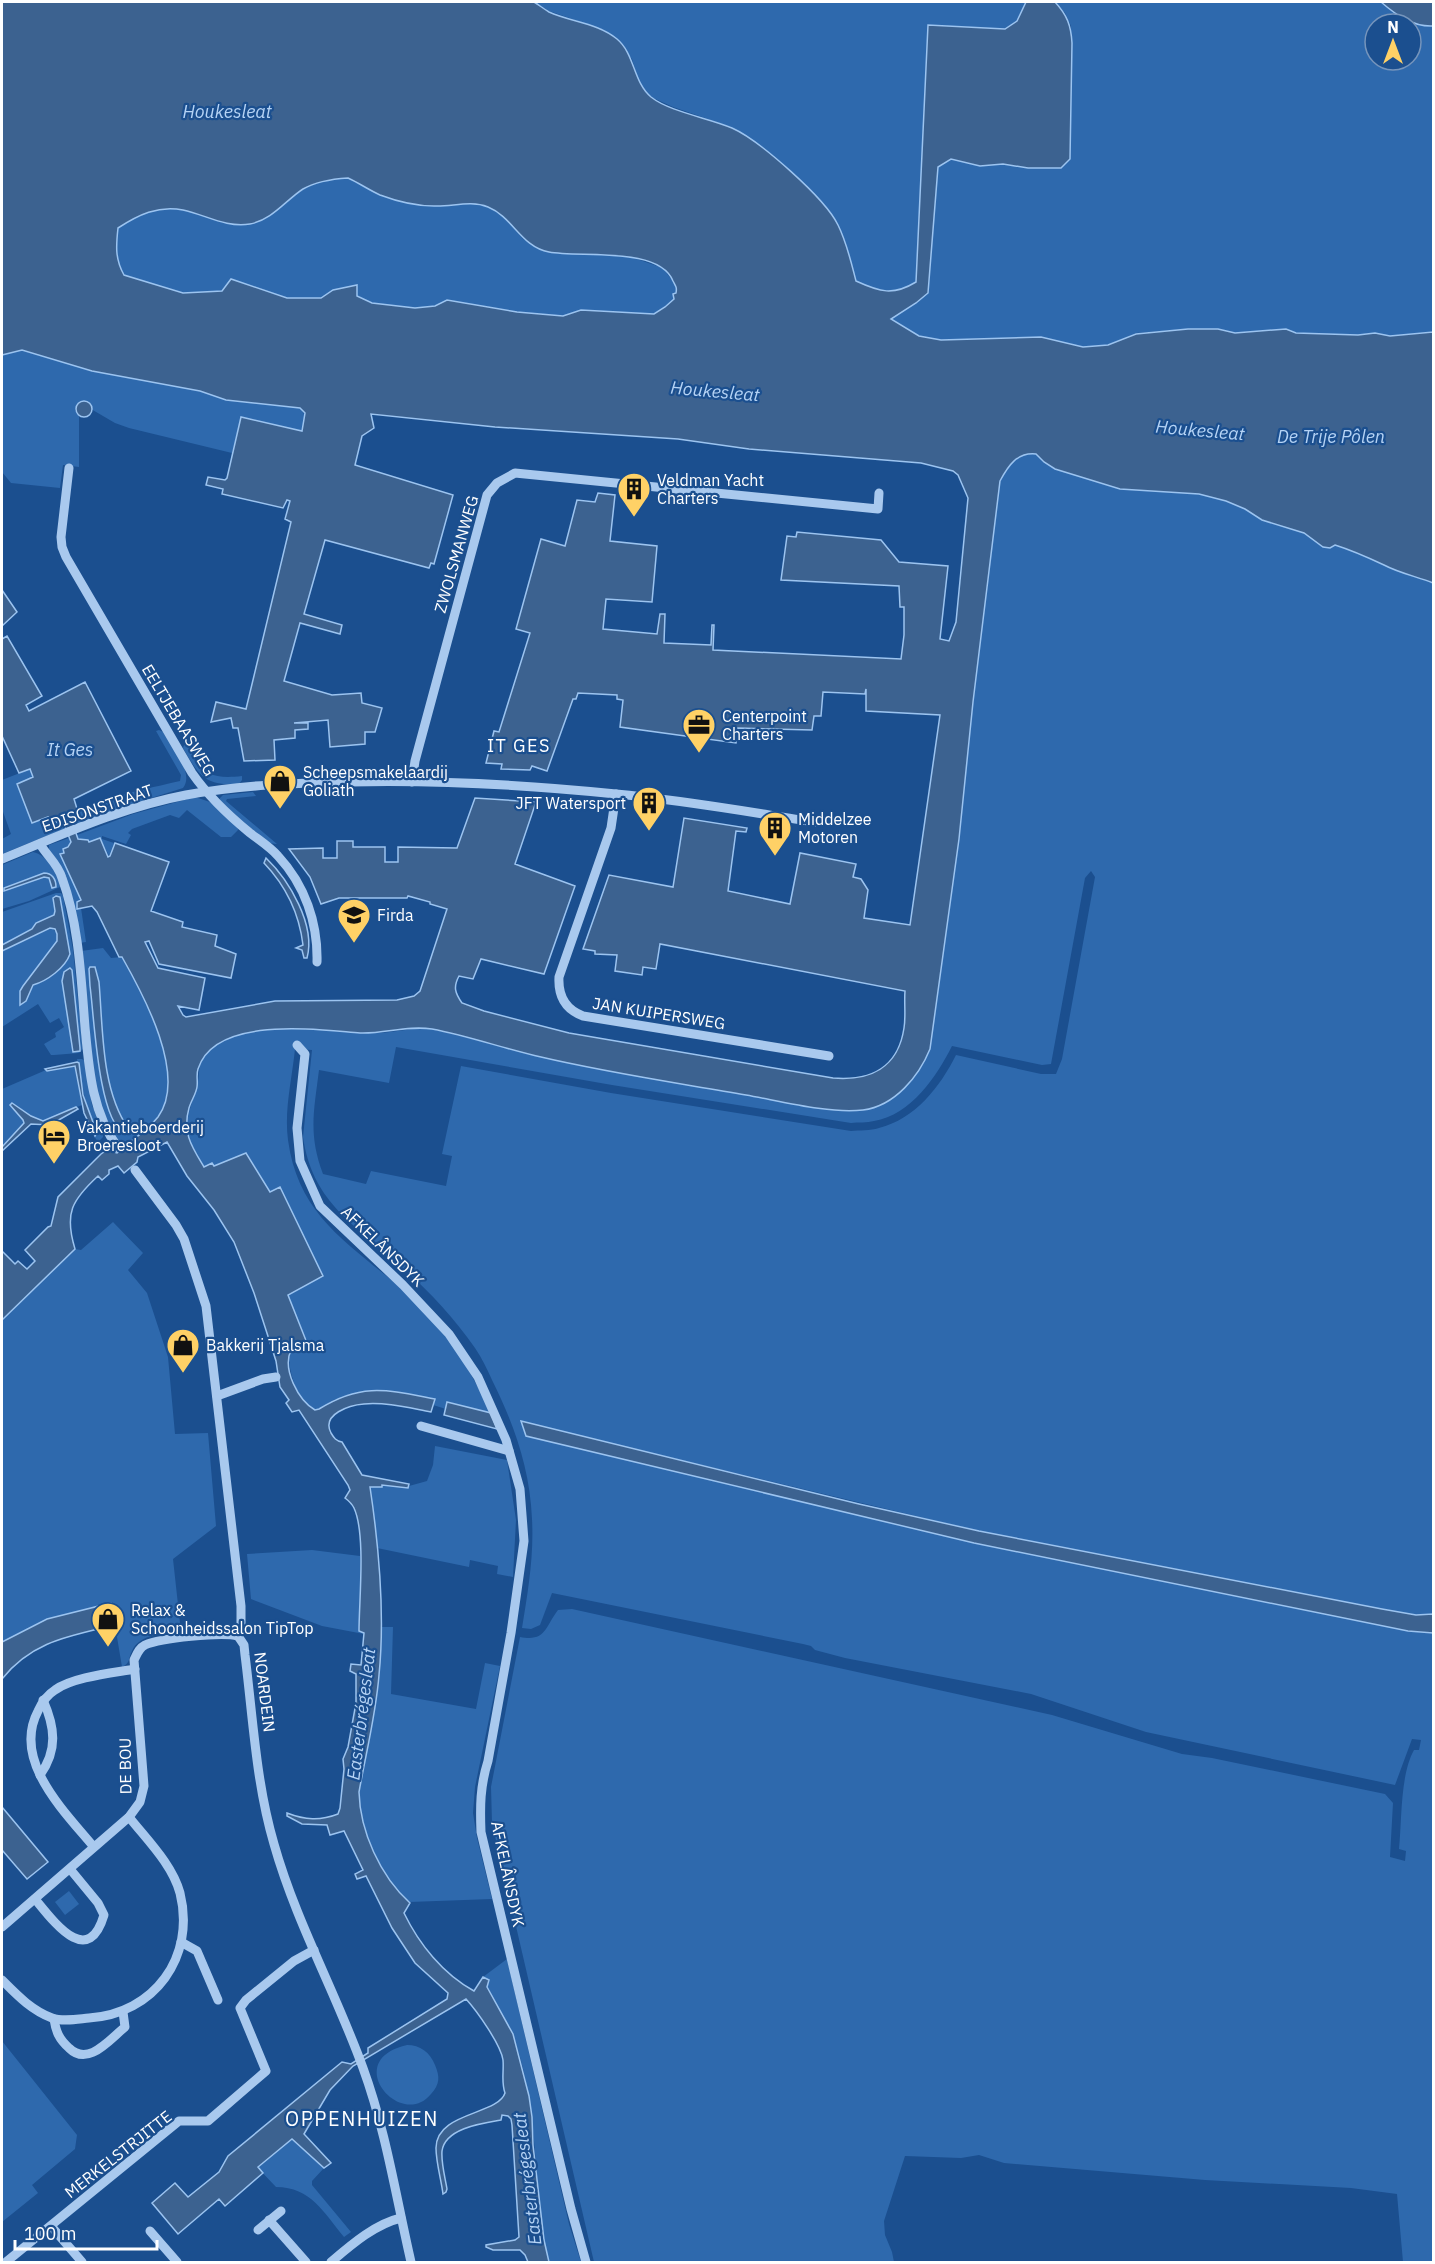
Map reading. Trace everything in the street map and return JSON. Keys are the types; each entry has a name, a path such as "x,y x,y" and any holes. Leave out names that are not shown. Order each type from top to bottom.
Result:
{"street":[{"name":"EELTJEBAASWEG","path":"69,468 61,537 62,547 111,635 205,792 278,856 296,881 315,924 318,940 317,962"},
{"name":"ZWOLSMANWEG","path":"412,782 415,761 487,495 497,483 515,473 878,510 879,493"},
{"name":"EDISONSTRAAT","path":"2,860 129,810 160,801 205,792 321,782 412,782 616,794 814,822"},
{"name":"JAN KUIPERSWEG","path":"616,794 611,828 559,977 560,995 565,1005 583,1016 829,1056"},
{"path":"40,844 60,870 65,887 76,943 90,1074 95,1100 102,1121 118,1148"},
{"name":"AFKELÂNSDYK","path":"297,1045 305,1054 297,1128 300,1161 320,1206 403,1285 449,1334 478,1377 509,1451 520,1489 524,1541 511,1633 488,1761 481,1782 479,1801 481,1832 571,2209 586,2262"},
{"name":"NOARDEIN","path":"135,1170 176,1225 189,1253 206,1306 241,1606 241,1627 238,1636 244,1645 268,1822 282,1874 363,2068 382,2127 411,2262"},
{"path":"217,1396 263,1379 276,1377"},
{"path":"421,1426 509,1451"},
{"path":"93,1846 56,1801 32,1756 29,1737 32,1722 43,1700 56,1688 87,1678 135,1668 134,1660 138,1650 144,1646 214,1634 238,1636"},
{"name":"DE BOU","path":"2,1927 129,1817 140,1802 144,1786 135,1668"},
{"path":"40,1774 48,1764 52,1751 52,1720 43,1700"},
{"path":"2,1980 21,2000 54,2019 103,2018 123,2012 144,2000 160,1985 179,1952 183,1914 175,1880 168,1867 129,1817"},
{"path":"34,1899 64,1933 77,1940 89,1939 99,1930 104,1915 98,1903 70,1869"},
{"path":"181,1942 196,1950 218,2000"},
{"name":"MERKELSTRJITTE","path":"6,2262 178,2121 208,2121 266,2071 240,2008 246,2000 294,1961 314,1950"},
{"path":"54,2019 56,2032 62,2042 74,2054 84,2056 92,2054 125,2027 123,2012"},
{"path":"258,2230 281,2211"},
{"path":"331,2262 388,2221 401,2218"},
{"path":"269,2220 306,2262"},
{"path":"51,2226 82,2262"},
{"path":"150,2231 177,2262"}],"shaded area":[{"path":"534,2 1026,2 1017,21 1005,29 928,25 916,282 900,289 886,291 856,281 837,224 824,204 731,127 651,97 639,82 632,59 604,30 549,11"},
{"path":"1055,2 1381,2 1394,12 1363,12 1363,72 1423,72 1423,24 1433,26 1433,332 1390,336 1375,333 1358,335 1296,333 1286,329 1235,333 1218,329 1188,329 1136,333 1108,345 1083,347 1045,338 941,340 919,336 890,318 928,293 938,167 951,159 980,166 1003,164 1028,168 1071,144 1071,26 1065,13"},
{"path":"348,178 378,194 415,204 434,206 471,203 488,207 503,215 523,239 549,252 634,258 663,268 677,287 674,299 654,314 581,310 563,316 517,312 448,300 435,306 415,308 372,303 357,296 357,285 333,290 321,298 287,298 231,279 222,291 183,293 124,275 121,269 117,252 118,228 141,215 157,210 174,209 218,219 252,223 262,220 309,186"},
{"path":"21,350 92,371 200,391 226,400 300,408 306,417 303,431 241,417 232,453 129,428 115,423 79,402 75,410 79,416 79,467 63,465 60,488 11,483 2,472 2,355"},
{"path":"1029,453 1037,454 1055,469 1120,489 1199,494 1226,501 1262,520 1304,533 1323,547 1330,548 1335,545 1342,547 1434,583 1433,1614 1416,1615 1382,1609 979,1531 521,1422 526,1436 974,1543 1408,1631 1433,1633 1433,2262 1403,2262 1397,2194 1351,2188 1205,2180 1004,2163 979,2155 961,2158 905,2156 884,2221 885,2235 894,2262 594,2262 492,1823 491,1787 520,1637 529,1638 540,1635 558,1610 572,1609 1052,1715 1182,1754 1212,1758 1385,1794 1393,1803 1390,1857 1405,1861 1406,1851 1399,1849 1402,1798 1409,1760 1414,1750 1419,1750 1421,1740 1412,1739 1395,1785 1146,1732 1031,1694 845,1658 815,1650 803,1644 552,1593 540,1625 531,1629 522,1628 531,1560 532,1519 528,1482 514,1430 482,1360 457,1324 417,1281 349,1221 324,1194 308,1159 303,1137 312,1050 295,1049 287,1117 288,1140 294,1169 305,1193 318,1214 335,1232 414,1300 438,1325 467,1367 491,1413 448,1402 446,1409 433,1405 435,1399 336,1399 319,1410 310,1408 299,1394 290,1365 288,1294 323,1276 280,1188 270,1192 247,1153 214,1166 204,1167 189,1138 187,1122 202,1060 211,1049 226,1039 267,1030 376,1033 431,1029 572,1064 814,1107 899,1093 973,702 1000,481 1011,464","holes":["1091,871 1095,877 1062,1059 1056,1074 1041,1074 956,1055 934,1090 904,1117 879,1128 851,1131 611,1093 461,1066 442,1154 452,1156 446,1186 371,1171 366,1184 323,1174 315,1147 314,1134 314,1110 319,1070 389,1083 396,1047 612,1085 851,1123 871,1122 887,1117 911,1103 939,1070 952,1046 1042,1065 1051,1064 1085,878"]},
{"path":"156,731 163,732 184,767 186,782 183,788 73,826 71,818 92,805 180,781 181,775"},
{"path":"185,742 206,771 220,776 242,776 242,780 239,784 227,784 204,777 183,748"},
{"path":"30,769 33,778 17,784 32,823 48,817 63,821 66,828 2,854 2,839 11,834 2,809 2,780"},
{"path":"253,792 256,796 227,799 226,801 277,844 268,843 220,802 223,795"},
{"path":"195,797 210,802 237,825 238,830 231,837 221,837 187,810 179,818 170,815 132,829 128,833 131,835 126,844 102,836 102,839 114,843 109,856 100,838 89,842 78,839 77,835 133,814"},
{"path":"69,838 71,842 61,854 81,900 77,903 77,909 81,908 86,942 79,943 49,851 49,845"},
{"path":"33,852 43,857 52,866 58,876 60,887 29,901 2,909 2,865"},
{"path":"56,893 61,893 63,896 73,950 83,1049 79,1053 51,1055 44,1044 56,1037 55,1033 64,1027 59,1018 50,1023 38,1004 2,1027 2,951 52,928 57,934 57,941 23,986 31,989 33,985 55,974 68,959 70,954 60,897 53,902 54,915 36,923 32,929 2,945 2,912","holes":["72,969 73,1052 62,981"]},
{"path":"103,948 111,958 122,957 151,1012 165,1054 168,1074 166,1094 160,1113 148,1128 123,1147 120,1142 118,1143 107,1121 93,1075 81,951","holes":["99,982 108,1076 119,1112 128,1128 120,1132 105,1097 98,1060 90,986"]},
{"path":"77,1059 85,1061 92,1105 103,1133 103,1137 98,1142 94,1136 97,1133 87,1109"},
{"path":"74,1065 82,1105 43,1121 12,1104 10,1106 24,1123 2,1147 2,1089 46,1070"},
{"path":"113,1222 143,1253 128,1270 147,1293 168,1357 175,1434 208,1433 216,1526 173,1559 181,1632 161,1634 141,1641 132,1651 128,1662 122,1667 116,1620 111,1603 47,1619 2,1642 2,1320 75,1249 81,1250"},
{"path":"435,1446 507,1460 516,1520 513,1577 497,1574 498,1566 470,1560 469,1567 377,1548 370,1487 381,1487 382,1484 408,1488 427,1481 433,1465"},
{"path":"312,1550 360,1556 364,1634 322,1626 251,1599 247,1554"},
{"path":"380,1627 393,1627 391,1694 476,1709 485,1663 500,1666 475,1787 473,1813 492,1899 409,1902 389,1879 374,1852 363,1822 359,1792 379,1674"},
{"path":"69,1891 79,1904 65,1915 55,1902"},
{"path":"507,1959 569,2224 581,2262 549,2262 547,2258 539,2204 529,2097 523,2070 510,2029 487,1987 489,1980 483,1977"},
{"path":"2,2041 77,2135 75,2149 32,2185 38,2193 2,2222"},
{"path":"407,2045 424,2050 433,2060 438,2073 438,2084 431,2094 419,2103 405,2104 393,2099 383,2089 377,2077 378,2064 388,2053"},
{"path":"292,2139 324,2168 312,2181 312,2185 351,2232 344,2237 308,2196 299,2191 276,2187 257,2167"}],"water":[{"path":"2,2 534,2 549,12 601,29 617,39 627,52 645,91 651,97 668,107 723,124 758,144 806,186 831,214 844,239 856,281 879,290 893,291 916,282 928,25 1005,29 1017,21 1026,2 1055,2 1068,21 1072,43 1070,159 1061,168 1028,168 1003,164 980,166 951,159 938,167 928,293 891,319 919,336 941,340 1041,337 1083,347 1108,345 1136,334 1188,329 1218,329 1235,333 1286,329 1296,333 1358,335 1375,333 1390,336 1433,332 1433,583 1335,545 1330,548 1323,547 1304,533 1262,520 1226,501 1199,494 1120,489 1055,469 1036,454 1023,455 1006,470 1000,481 959,839 930,1049 912,1079 885,1103 863,1110 850,1111 804,1106 592,1068 423,1028 369,1033 295,1029 246,1033 225,1040 208,1052 198,1069 197,1087 189,1108 187,1125 189,1139 204,1167 212,1163 214,1166 246,1153 270,1192 280,1187 323,1276 288,1295 307,1343 291,1350 289,1358 290,1375 303,1399 315,1410 334,1400 362,1392 389,1391 435,1399 431,1412 389,1405 352,1406 333,1416 329,1426 335,1439 342,1442 362,1475 409,1484 408,1488 382,1485 382,1487 370,1487 380,1581 381,1652 376,1704 359,1792 360,1807 368,1837 381,1866 399,1892 410,1903 404,1913 417,1936 442,1967 474,1991 483,1977 489,1980 487,1987 513,2034 529,2096 544,2240 549,2262 528,2262 520,2250 493,2250 486,2247 486,2245 515,2240 519,2237 512,2125 508,2116 502,2115 501,2120 466,2128 450,2137 445,2143 442,2160 447,2189 443,2194 436,2153 439,2136 446,2127 491,2106 505,2093 503,2060 498,2046 488,2028 466,1999 353,2066 330,2090 304,2134 331,2163 324,2168 292,2139 258,2167 263,2173 225,2206 219,2199 178,2234 152,2203 175,2183 188,2197 219,2172 228,2156 342,2062 351,2064 368,2053 368,2048 447,1999 448,1993 415,1963 392,1928 366,1876 357,1879 355,1874 363,1870 344,1831 330,1835 327,1825 302,1824 287,1816 287,1813 319,1819 338,1814 340,1808 343,1759 348,1747 356,1703 356,1674 350,1671 351,1664 361,1665 364,1633 359,1631 361,1550 358,1520 353,1507 345,1498 350,1490 348,1485 299,1410 292,1412 286,1403 289,1400 280,1387 276,1361 254,1293 234,1242 214,1210 187,1176 167,1142 138,1157 137,1162 124,1173 118,1166 109,1170 109,1174 102,1180 98,1176 82,1192 76,1200 71,1216 70,1226 75,1249 2,1320 2,1251 15,1264 18,1261 27,1269 35,1261 25,1250 51,1226 58,1197 101,1154 107,1150 117,1153 158,1117 166,1100 168,1080 159,1036 151,1013 131,973 122,957 119,957 92,906 77,909 77,902 81,900 60,854 64,853 63,849 71,842 63,822 51,822 48,817 32,823 17,784 33,777 30,769 19,773 2,736 2,639 7,636 42,696 26,705 29,711 85,682 131,771 74,799 78,812 71,819 78,839 89,842 100,838 108,857 115,843 169,862 151,911 183,922 182,927 217,935 215,946 236,954 231,978 159,964 149,941 145,942 158,968 205,978 199,1010 178,1006 186,1017 275,1001 397,1000 414,996 420,991 447,909 408,896 407,898 339,898 321,904 310,877 289,849 323,848 323,858 337,858 337,841 353,841 353,847 385,847 385,862 398,862 398,847 457,848 475,798 536,802 515,864 575,886 544,974 481,959 473,979 459,976 457,980 456,990 462,1003 569,1033 833,1078 859,1077 880,1069 896,1053 904,1028 905,991 660,944 656,969 643,967 642,975 615,971 617,955 595,954 595,951 583,949 609,875 673,887 684,818 747,828 746,832 736,831 728,891 790,904 800,853 856,864 853,877 861,879 868,890 864,918 910,925 940,715 866,711 866,689 865,694 823,692 821,716 814,716 812,730 738,728 736,743 620,727 623,700 617,699 617,695 578,693 576,699 573,699 547,771 532,766 530,770 501,769 502,764 486,763 494,731 499,732 530,633 516,629 541,539 565,546 577,500 595,502 598,493 615,495 610,541 657,546 652,602 606,599 603,629 657,634 660,614 665,614 664,643 711,645 712,625 714,625 713,650 901,659 904,607 900,607 899,586 781,580 787,536 796,537 797,532 881,540 899,562 948,566 940,639 949,641 956,622 968,498 958,475 953,471 921,463 749,449 678,439 495,427 371,414 374,428 362,436 355,465 453,495 434,564 431,563 429,568 325,540 304,614 342,625 340,634 300,623 284,681 332,695 361,693 362,703 382,708 375,732 365,732 365,744 330,747 328,720 294,723 308,723 308,729 295,730 295,738 274,740 275,760 244,761 238,728 233,728 231,718 211,722 216,702 246,709 291,522 285,519 290,501 287,500 283,508 222,494 223,489 206,485 208,477 225,480 227,478 241,417 302,431 305,413 300,408 226,400 200,391 92,371 22,350 2,355","holes":["348,178 380,195 406,203 434,206 475,204 488,207 504,218 531,244 549,252 636,258 652,263 665,270 673,281 676,287 676,293 673,294 674,299 654,314 581,310 563,316 517,312 447,300 435,306 415,308 372,303 357,296 357,285 333,290 321,298 287,298 231,279 222,291 183,293 124,275 121,269 117,252 118,228 141,215 157,210 174,209 224,223 250,224 272,214 308,186"]},
{"path":"1381,2 1433,2 1433,26 1423,25 1423,12 1393,11"},
{"path":"81,401 87,401 92,409 90,415 81,417 76,412 76,406"},
{"path":"2,590 17,612 2,626"},
{"path":"266,858 283,878 299,904 308,932 307,958 304,958 302,950 296,948 303,945 295,911 285,890 264,863"},
{"path":"44,873 53,877 56,887 52,888 49,878 44,877 4,891 4,888"},
{"path":"60,897 70,954 55,973 33,985 26,1001 20,1005 20,991 57,941 57,934 55,929 50,928 2,951 2,945 32,929 36,923 54,915 53,898"},
{"path":"90,967 95,967 99,982 108,1077 119,1112 128,1128 124,1133 115,1124 103,1088 90,986"},
{"path":"70,968 80,1048 80,1051 73,1052 62,981 64,972"},
{"path":"77,1062 83,1095 97,1133 95,1136 84,1113 75,1066 47,1071 45,1069"},
{"path":"12,1103 43,1121 76,1107 78,1109 50,1125 31,1124 2,1151 2,1147 24,1123 10,1105"},
{"path":"447,1402 491,1413 497,1429 444,1415"},
{"path":"521,1421 979,1531 1382,1609 1416,1615 1433,1614 1433,1633 1408,1631 974,1543 526,1436"},
{"path":"111,1603 116,1620 115,1625 67,1637 39,1648 14,1666 2,1679 2,1642 47,1619"},
{"path":"2,1807 48,1862 27,1879 2,1850"}],"place":[{"name":"Veldman Yacht Charters","path":"634,518"},
{"name":"Centerpoint Charters","path":"699,754"},
{"name":"Scheepsmakelaardij Goliath","path":"280,810"},
{"name":"JFT Watersport","path":"649,832"},
{"name":"Middelzee Motoren","path":"775,857"},
{"name":"Firda","path":"354,944"},
{"name":"Vakantieboerderij Broeresloot","path":"54,1165"},
{"name":"Bakkerij Tjalsma","path":"183,1374"},
{"name":"Relax & Schoonheidssalon TipTop","path":"108,1648"}],"district":[{"name":"IT GES","path":"519,745"},
{"name":"OPPENHUIZEN","path":"362,2118"}],"water label":[{"name":"Houkesleat","path":"227,111"},
{"name":"Houkesleat","path":"715,391"},
{"name":"Houkesleat","path":"1200,430"},
{"name":"De Trije Pôlen","path":"1331,436"},
{"name":"It Ges","path":"70,749"},
{"name":"Easterbrégesleat","path":"361,1714"},
{"name":"Easterbrégesleat","path":"527,2179"}]}
